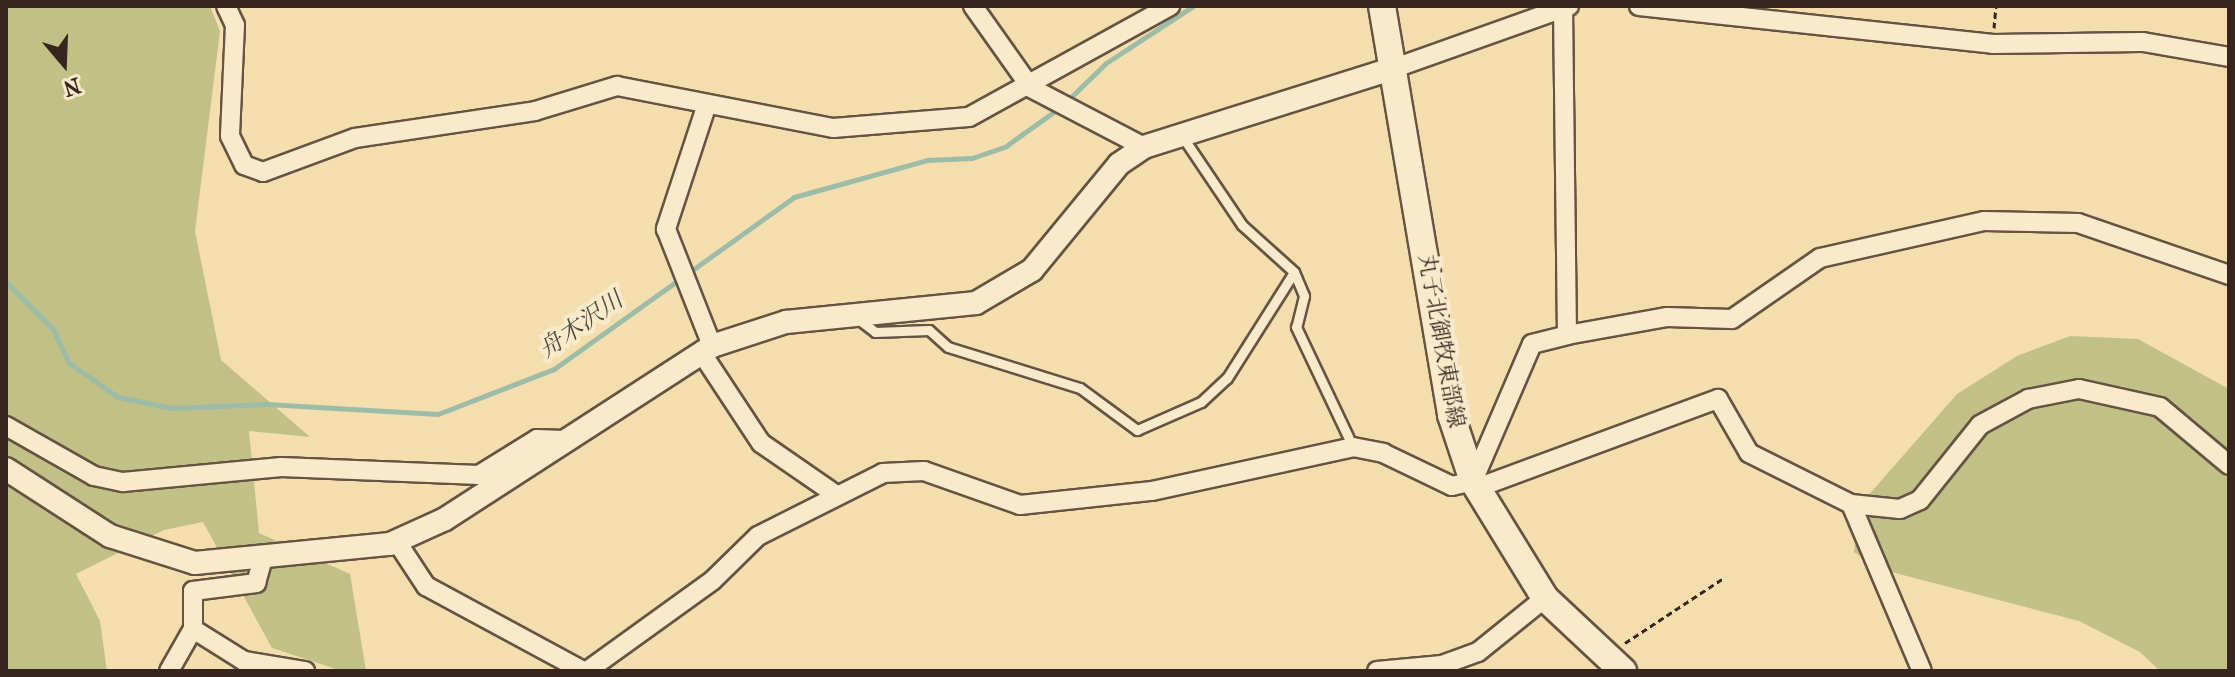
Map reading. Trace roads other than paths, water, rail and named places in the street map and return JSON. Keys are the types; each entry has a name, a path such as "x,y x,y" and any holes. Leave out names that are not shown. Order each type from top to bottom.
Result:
{"main road":[{"name":"丸子北御牧東部線","path":"1382,6 1451,415 1475,484 1545,598 1615,663"}],"street":[{"path":"226,6 235,25 230,136 244,165 263,172 355,138 535,111 617,86 833,128 969,117 1031,88 1170,6"},
{"path":"973,6 1031,88 1144,147"},
{"path":"6,469 110,536 150,552 195,563 262,562 397,542 445,519 707,349 786,322 949,310 1016,282 1119,164 1144,147 1179,132 1392,69 1566,6 1567,335"},
{"path":"1639,6 1993,44 2143,42 2229,57"},
{"path":"707,104 666,229 707,349 761,443 835,494"},
{"path":"1475,484 1532,344 1667,317 1732,319 1820,258 1984,221 2078,223 2229,275"},
{"path":"397,542 426,586 585,671 713,580 758,536 835,494 883,473 924,471 1020,505 1152,491 1353,447 1383,453 1452,486 1475,484 1718,399 1749,453 1851,504 1900,509 1920,500 1980,425 2028,399 2079,389 2160,407 2229,465"},
{"path":"6,426 94,476 123,482 281,467 479,475 537,439 564,440"},
{"path":"1851,504 1922,671"},
{"path":"169,671 193,629 193,591 256,583 262,562"},
{"path":"1377,671 1442,665 1478,652 1545,598"},
{"path":"193,629 244,661 305,671"}],"lane":[{"path":"1179,132 1242,225 1294,272 1304,296 1296,327 1353,447"},
{"path":"858,319 875,332 929,330 948,347 1080,388 1137,430 1201,402 1227,378 1294,272"}],"waterway":[{"name":"舟木沢川","path":"1067,101 1106,63 1193,6"},
{"name":"舟木沢川","path":"6,282 53,329 69,363 118,397 171,408 266,404 438,414 554,369 794,197 927,160 972,158 1006,146 1059,108"}]}
